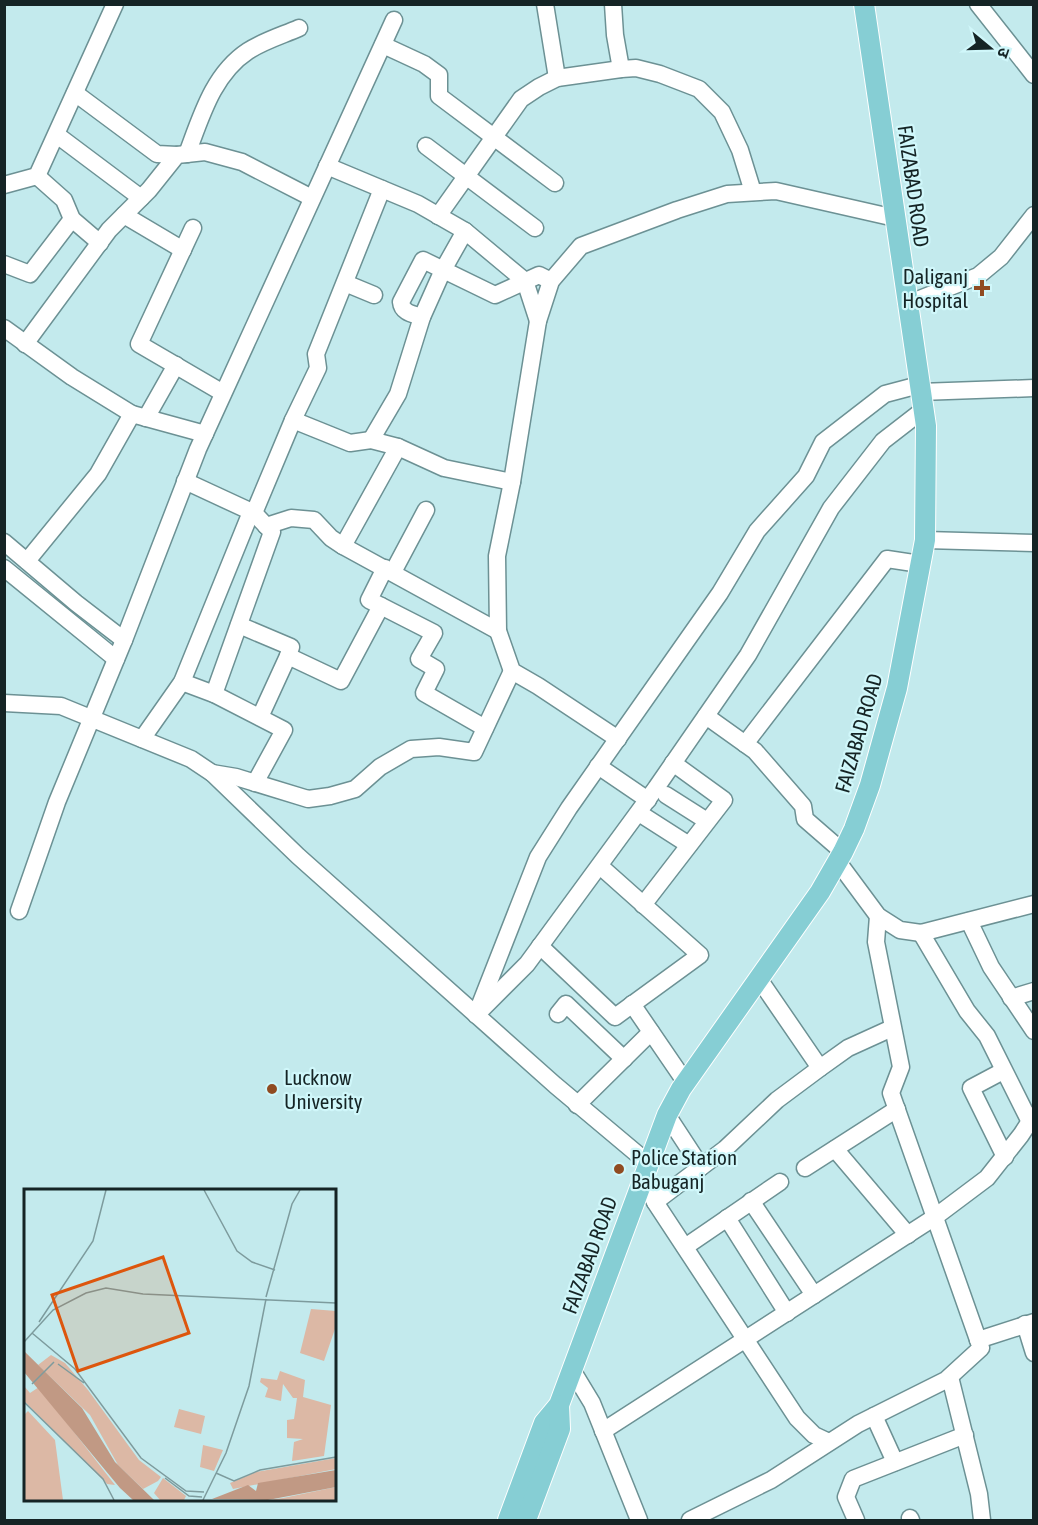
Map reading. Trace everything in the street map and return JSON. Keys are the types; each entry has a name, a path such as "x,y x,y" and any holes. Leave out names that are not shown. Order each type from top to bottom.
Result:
{"main road":[{"name":"FAIZABAD ROAD","path":"508,1521 544,1423 559,1405 666,1115 820,892 841,857 870,785 897,688 925,540 926,426 864,4"},
{"name":"FAIZABAD ROAD","path":"526,1521 560,1429 559,1405"}],"street":[{"path":"4,185 37,176 115,4"},
{"path":"545,4 557,78"},
{"path":"613,4 621,69"},
{"path":"978,4 1034,75"},
{"path":"18,911 57,802 205,434 394,20"},
{"path":"26,344 104,237 182,154 208,98 230,65 249,50 299,28"},
{"path":"383,45 424,64 439,75 439,96 555,183"},
{"path":"438,216 521,99 557,78 621,69 636,69 660,74 699,89 722,112 740,150 753,192"},
{"path":"75,93 157,154 205,152 242,162 312,198"},
{"path":"57,135 141,198"},
{"path":"426,146 535,228"},
{"path":"327,166 418,204 465,231 525,281 538,321"},
{"path":"37,176 64,200 72,219 104,237"},
{"path":"142,739 182,682 293,420 318,368 316,354 382,189"},
{"path":"618,739 512,671 498,631 497,556 512,482 538,321 551,281 581,246 727,194 776,191 895,218"},
{"path":"123,215 183,250"},
{"path":"907,304 978,276 1001,257 1034,215"},
{"path":"4,264 30,274 72,219"},
{"path":"193,228 139,344 223,393"},
{"path":"371,440 398,394 422,317 442,270 465,231"},
{"path":"422,317 405,311 401,307 401,302 423,260 495,295 538,275 551,281"},
{"path":"345,283 374,295"},
{"path":"4,328 72,377 139,416 205,434"},
{"path":"27,561 98,474 176,365"},
{"path":"476,1015 538,857 598,766 720,593 757,531 806,476 823,441 885,394 921,396 1034,388"},
{"path":"476,1015 527,964 644,806 748,655 831,508 921,396"},
{"path":"293,420 350,443 371,440 398,447 444,468 512,482"},
{"path":"343,546 398,447"},
{"path":"186,482 253,513 272,532 214,693"},
{"path":"426,510 369,600 434,633 419,659 436,669 424,693 485,728"},
{"path":"266,526 291,518 314,520 343,546 498,631"},
{"path":"925,540 1034,543"},
{"path":"4,542 124,640"},
{"path":"745,744 887,559 920,564"},
{"path":"4,568 116,659"},
{"path":"288,656 341,681 381,606"},
{"path":"238,625 291,647 260,717"},
{"path":"212,773 308,799 355,789 380,767 411,749 439,747 474,752 512,671"},
{"path":"182,682 214,693 284,729 255,783"},
{"path":"4,704 61,706 191,759 212,773 298,856 577,1105 646,1170 655,1202 796,1418 814,1435 829,1442"},
{"path":"706,716 755,751 803,806 805,819 841,857 878,916 900,930 921,933 1034,904"},
{"path":"643,905 724,800 673,763"},
{"path":"598,766 689,846"},
{"path":"666,795 707,821"},
{"path":"540,946 615,1017 700,955 600,866"},
{"path":"690,1521 771,1480 874,1416 946,1380 981,1348 891,1092 901,1066 876,942 878,916"},
{"path":"969,921 991,967 1034,1031"},
{"path":"603,1431 935,1217 987,1178 1032,1120 1003,1071 987,1036 968,1011 921,933"},
{"path":"759,979 820,1068"},
{"path":"582,986 562,1009 624,1059"},
{"path":"1011,998 1034,992"},
{"path":"632,1004 686,1083"},
{"path":"655,1202 725,1149 777,1100 820,1068 848,1048 892,1028"},
{"path":"577,1105 651,1032"},
{"path":"1003,1071 972,1088 1005,1157"},
{"path":"805,1168 897,1109"},
{"path":"666,1115 701,1167"},
{"path":"836,1149 908,1235"},
{"path":"685,1247 780,1182"},
{"path":"751,1202 814,1295"},
{"path":"726,1218 787,1313"},
{"path":"978,1340 1029,1323 1034,1353"},
{"path":"572,1370 592,1403 639,1521"},
{"path":"950,1377 979,1494 982,1521"},
{"path":"874,1416 895,1462"},
{"path":"856,1521 846,1497 853,1479 964,1435"}],"place":[{"name":"Daliganj Hospital","path":"982,288"},
{"name":"Lucknow University","path":"272,1089"},
{"name":"Police Station Babuganj","path":"619,1169"}]}
